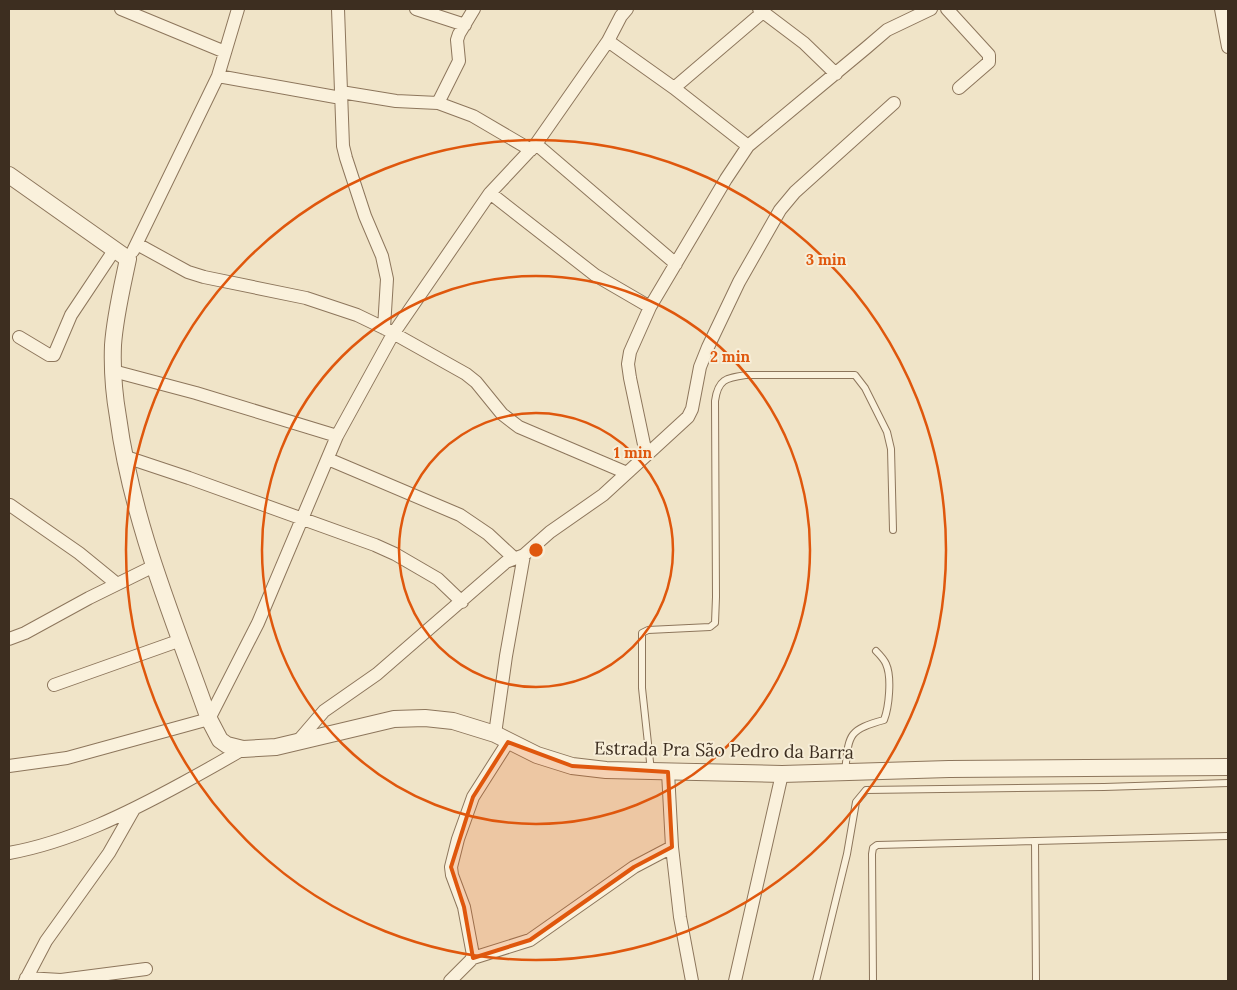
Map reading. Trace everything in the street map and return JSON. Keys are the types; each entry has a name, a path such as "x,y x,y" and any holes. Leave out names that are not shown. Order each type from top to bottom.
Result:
{"street":[{"path":"121,9 225,52"},
{"path":"9,174 128,259 218,76 238,9"},
{"path":"338,9 343,146 365,216 382,256 387,279 388,331"},
{"path":"416,9 465,25"},
{"path":"438,102 458,65 460,58 457,40 474,9"},
{"path":"646,454 628,364 630,352 650,307 726,179 748,146 887,30 931,9"},
{"path":"947,9 990,55 989,62 959,88"},
{"path":"1221,9 1228,46"},
{"path":"674,88 761,10 804,43 836,74"},
{"path":"9,766 67,758 209,719 258,623 337,436 388,331 490,193 534,147 608,41 620,11"},
{"path":"608,41 674,88 748,146"},
{"path":"218,76 341,95 396,101 438,102 479,119 534,147 676,264"},
{"path":"299,740 324,711 377,674 462,602 502,565 519,556 556,527 603,495 688,417 692,409 700,367 708,347 739,282 780,210 795,192 894,102"},
{"path":"490,193 595,275 650,307"},
{"path":"137,244 188,272 223,282 306,298 357,316 466,374 476,382 502,414 519,427 627,472"},
{"path":"19,337 49,356 54,355 71,315 115,249"},
{"name":"Estrada Pra São Pedro da Barra","path":"128,259 116,316 113,345 113,371 123,456 154,566 209,719 220,740 227,745 243,749 276,746 394,719 409,718 453,721 501,738 537,755 572,766 606,770 782,774 1228,767"},
{"path":"113,371 205,395 337,436"},
{"path":"123,456 302,518 395,554 438,579 462,602"},
{"path":"328,459 460,515 519,556"},
{"path":"10,505 79,553 117,584"},
{"path":"473,958 464,907 452,875 451,867 458,839 473,797 501,738 506,656 519,556"},
{"path":"9,639 25,633 154,566"},
{"path":"54,685 181,640"},
{"path":"9,853 34,849 57,842 134,809 243,749"},
{"path":"668,772 672,847 680,917 692,981"},
{"path":"735,981 782,774"},
{"path":"134,809 109,853 46,941 26,980 61,980 146,969"},
{"path":"450,981 473,958 530,940 634,867 672,847"}],"lane":[{"path":"651,771 642,688 642,633 648,630 710,627 715,623 714,401 719,384 729,378 746,376 855,374 865,388 887,432 891,449 893,530"},
{"path":"845,772 848,743 852,735 858,729 884,720 888,710 889,672 885,661 876,651"},
{"path":"816,981 847,854 856,802 859,796 866,790 1104,787 1228,783"},
{"path":"873,981 872,854 874,846 1228,836"},
{"path":"1035,841 1036,981"}],"highlighted area":[{"path":"508,742 572,766 668,772 672,847 634,867 530,940 473,958 464,907 451,867 473,797"}]}
